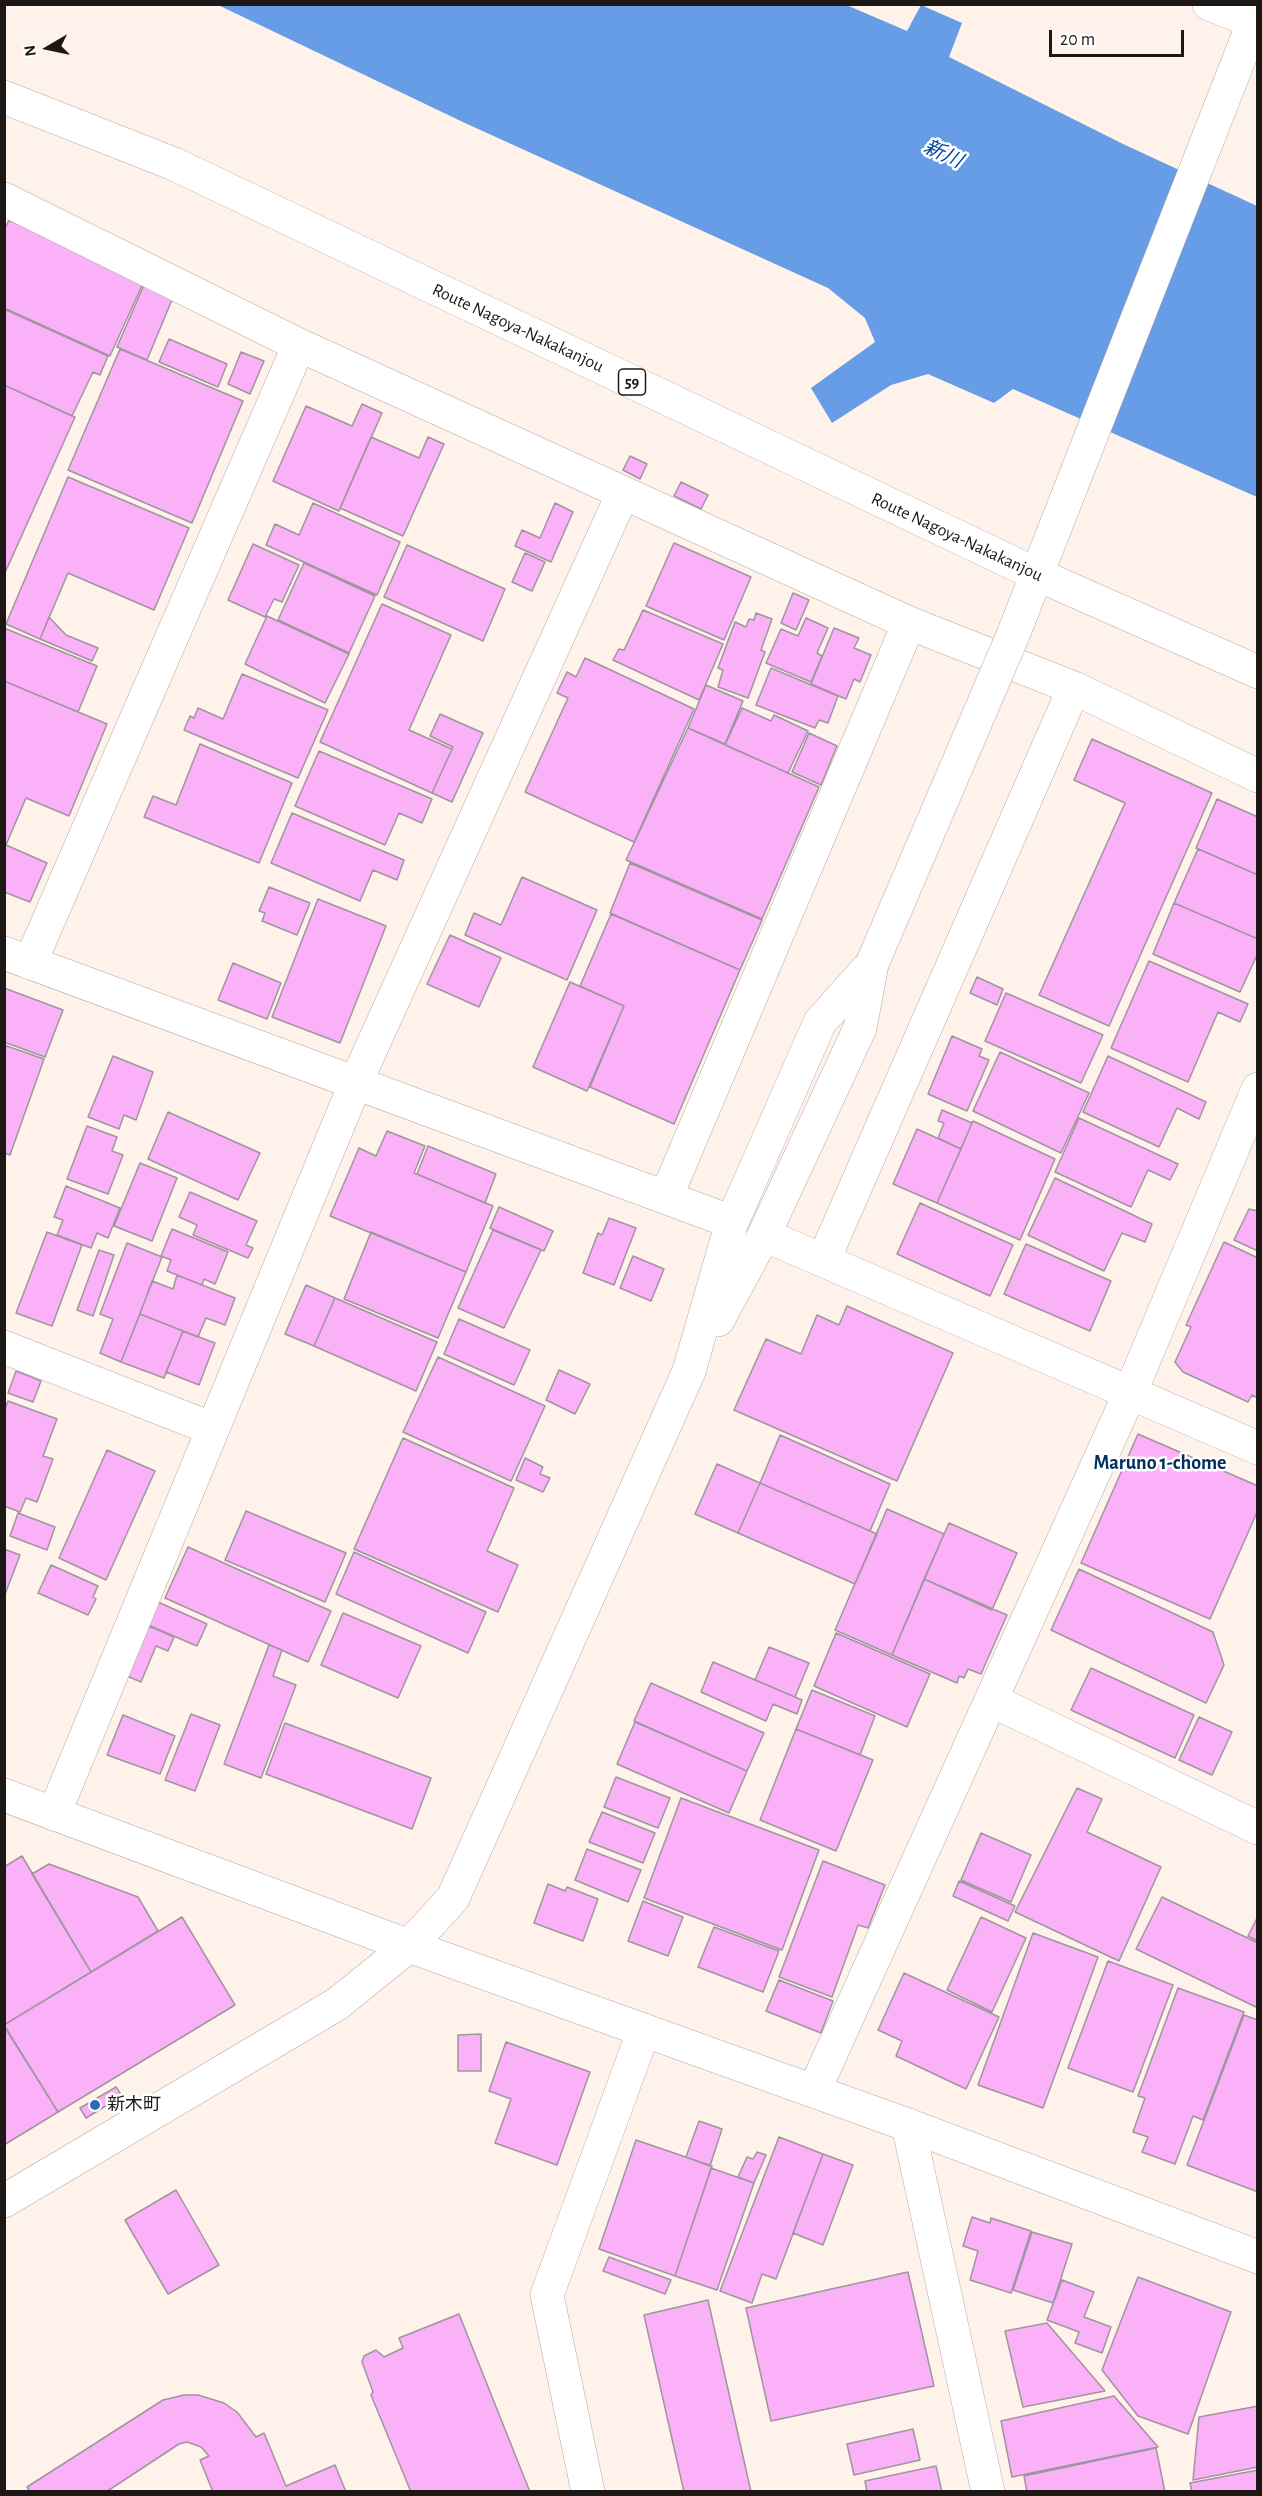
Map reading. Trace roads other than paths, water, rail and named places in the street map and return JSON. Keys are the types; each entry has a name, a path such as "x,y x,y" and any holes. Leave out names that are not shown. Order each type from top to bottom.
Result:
{"street":[{"path":"4,2201 337,2004 409,1946 453,1898 689,1371 764,1235 860,1028 872,964 1013,635 1254,24 1209,4"},
{"name":"Route Nagoya-Nakakanjou","path":"4,97 174,164 1036,574 1257,672"},
{"path":"4,199 299,345 909,623 1074,688 1257,776"},
{"path":"299,345 17,958 732,1222"},
{"path":"54,1814 356,1082 622,493"},
{"path":"666,1197 909,623"},
{"path":"824,1259 1074,688"},
{"path":"689,1371 732,1222 820,1022 872,964"},
{"path":"814,2091 1130,1393 1257,1089"},
{"path":"764,1235 1257,1448"},
{"path":"4,1347 213,1429"},
{"path":"991,1700 1257,1828"},
{"path":"4,1795 409,1946 908,2125 1257,2258"},
{"path":"588,2492 547,2295 644,2030"},
{"path":"908,2125 988,2492"}],"water":[{"name":"新川","path":"844,4 907,31 921,5 962,23 949,57 1123,144 1257,206 1257,497 1013,389 994,403 928,374 891,385 832,423 811,388 875,342 865,318 828,288 465,123 218,5"}],"place":[{"name":"新木町","path":"95,2105"}],"district":[{"name":"Maruno 1-chome","path":"1160,1463"}]}
